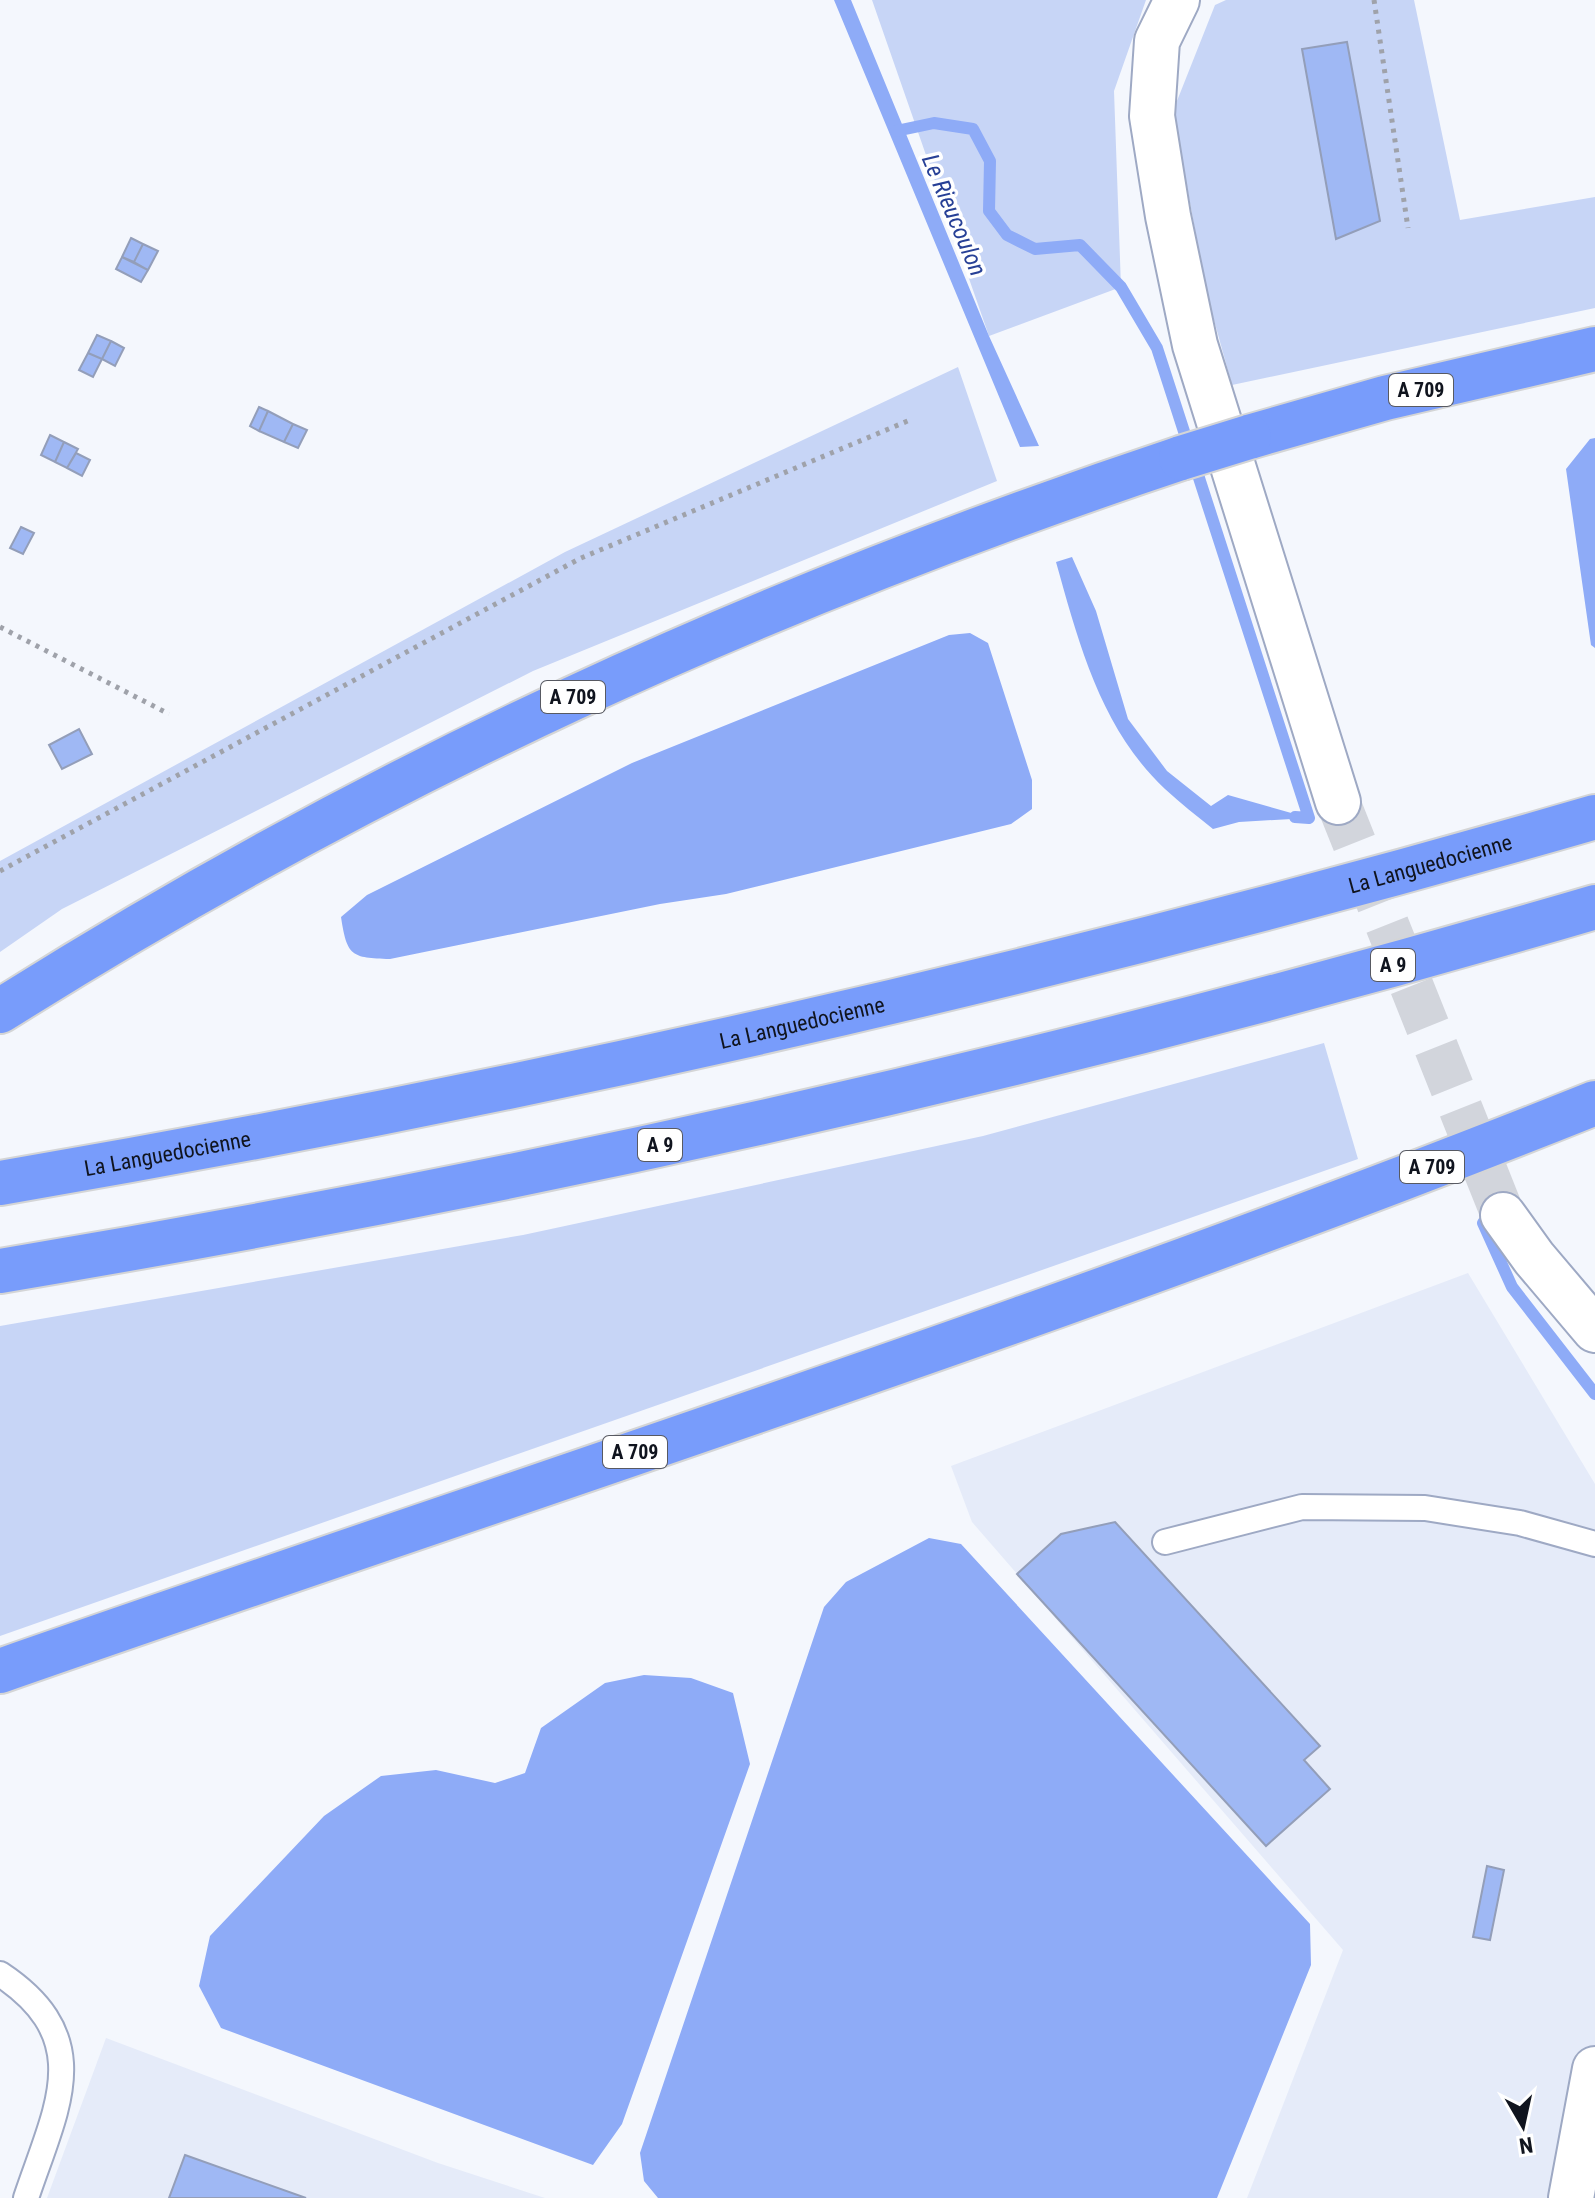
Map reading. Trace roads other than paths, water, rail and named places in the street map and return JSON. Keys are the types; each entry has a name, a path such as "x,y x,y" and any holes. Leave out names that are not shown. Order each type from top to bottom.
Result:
{"highway":[{"name":"A 709","path":"0,1011 190,896 342,811 613,678 779,605 1181,458 1385,398 1595,349"},
{"name":"La Languedocienne","path":"0,1183 488,1094 732,1041 1140,943 1595,817"},
{"name":"A 9","path":"0,1271 329,1213 793,1116 1207,1014 1595,907"},
{"name":"A 709","path":"0,1671 783,1401 1282,1223 1595,1103"}],"street":[{"path":"1177,0 1157,41 1152,116 1168,216 1195,345 1338,802"},
{"path":"1503,1215 1534,1258 1595,1330"},
{"path":"1571,2198 1595,2069"}],"lane":[{"path":"1165,1542 1302,1507 1425,1508 1520,1523 1595,1544"},
{"path":"0,1974 26,1992 54,2028 64,2067 56,2108 26,2198"}],"water":[{"path":"834,0 851,0 989,336 1039,446 1020,447"},
{"path":"1595,438 1595,648 1591,645 1566,469 1590,439"},
{"path":"1072,557 1096,611 1128,719 1167,771 1211,806 1228,795 1309,818 1239,822 1213,829 1171,794 1143,765 1108,712 1084,654 1056,562"},
{"path":"970,633 988,643 1032,780 1032,809 1011,824 726,894 660,904 390,959 359,956 349,947 341,917 367,895 632,763 949,635"},
{"path":"929,1538 961,1544 1310,1924 1311,1965 1217,2198 658,2198 644,2181 640,2153 824,1607 846,1582"},
{"path":"644,1675 691,1678 733,1693 750,1764 622,2124 593,2165 221,2028 199,1986 210,1936 324,1816 381,1776 436,1770 495,1783 525,1773 541,1728 605,1683"}],"waterway":[{"path":"896,131 934,123 973,129 990,161 989,211 1007,235 1035,249 1080,245 1121,287 1157,348 1309,818 1295,817"},
{"name":"Le Rieucoulon","path":"1483,1223 1512,1287 1595,1394"}],"tunnel":[{"path":"1338,802 1503,1215"}]}
